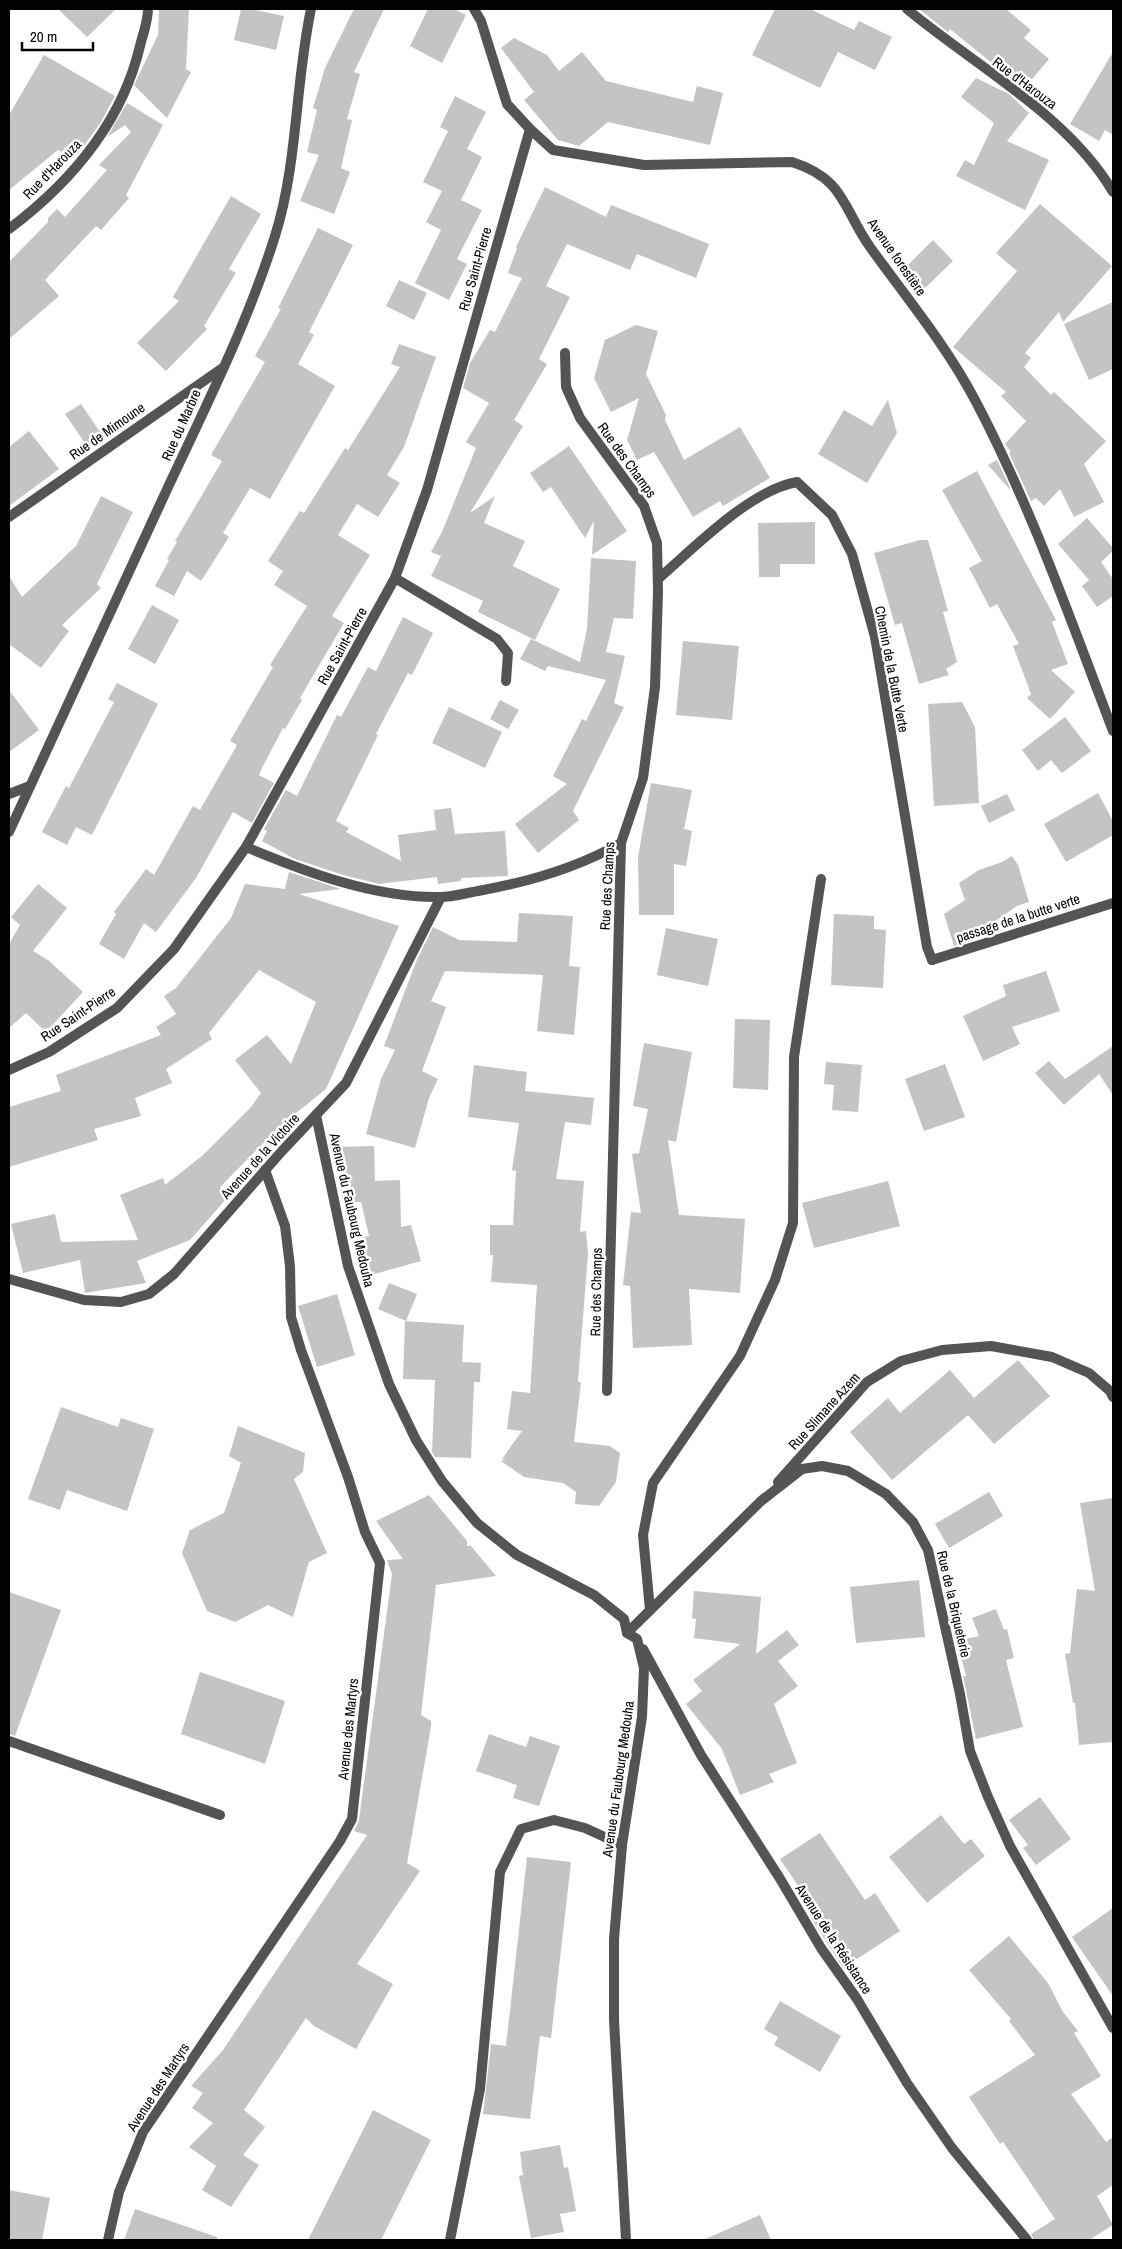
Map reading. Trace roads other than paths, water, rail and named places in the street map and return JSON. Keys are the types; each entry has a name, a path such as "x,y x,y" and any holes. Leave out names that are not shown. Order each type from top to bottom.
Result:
{"street":[{"name":"Rue d'Harouza","path":"9,229 70,174 99,139 120,102 137,60 148,9"},
{"name":"Rue du Marbre","path":"9,832 222,369 254,294 275,236 288,192 303,45 311,9"},
{"name":"Avenue forestière","path":"474,9 481,21 506,104 554,150 644,165 792,162 812,168 831,183 846,203 866,240 915,304 975,398 1016,488 1113,731"},
{"name":"Rue d'Harouza","path":"907,9 1072,138 1102,172 1113,192"},
{"name":"Rue Saint-Pierre","path":"9,1070 49,1052 117,1008 174,949 246,848 395,578 427,490 530,129"},
{"name":"Rue des Champs","path":"565,353 566,386 580,418 644,506 657,543 655,687 643,778 621,843 607,1391"},
{"name":"Rue de Mimoune","path":"9,517 222,369"},
{"name":"Chemin de la Butte Verte","path":"658,579 719,526 759,498 784,484 797,482 832,515 852,554 875,637 927,947 932,960"},
{"path":"395,578 497,639 508,653 506,681"},
{"path":"9,794 30,786"},
{"path":"246,848 322,876 382,891 441,897 518,884 592,860 621,843"},
{"path":"650,1610 643,1535 653,1483 697,1415 740,1356 775,1280 793,1223 794,1057 820,880"},
{"name":"Avenue de la Victoire","path":"9,1279 84,1300 121,1302 149,1294 174,1274 265,1170 346,1083 441,897"},
{"name":"passage de la butte verte","path":"932,960 1113,902"},
{"name":"Avenue du Faubourg Medouha","path":"316,1115 348,1266 389,1384 416,1440 442,1481 477,1523 517,1555 594,1595 624,1619 627,1633"},
{"name":"Avenue des Martyrs","path":"108,2240 119,2192 143,2132 340,1841 352,1819 380,1563 365,1532 348,1477 300,1350 291,1317 290,1266 285,1226 265,1170"},
{"name":"Rue Slimane Azem","path":"761,1501 867,1382 901,1361 942,1350 991,1346 1052,1357 1089,1373 1113,1396"},
{"name":"Rue de la Briqueterie","path":"627,1633 761,1501 802,1469 822,1466 848,1471 886,1494 912,1522 928,1550 958,1684 970,1751 988,1797 1010,1846 1113,2028"},
{"path":"627,1633 637,1639"},
{"name":"Avenue du Faubourg Medouha","path":"626,2240 614,2020 614,1939 622,1845 642,1717 644,1668 637,1639"},
{"name":"Avenue de la Résistance","path":"637,1639 701,1755 779,1877 821,1948 857,1999 907,2084 952,2148 1027,2240"},
{"path":"9,1741 220,1815"},
{"path":"450,2240 480,2089 500,1872 520,1829 554,1820 585,1828 622,1845"}]}
